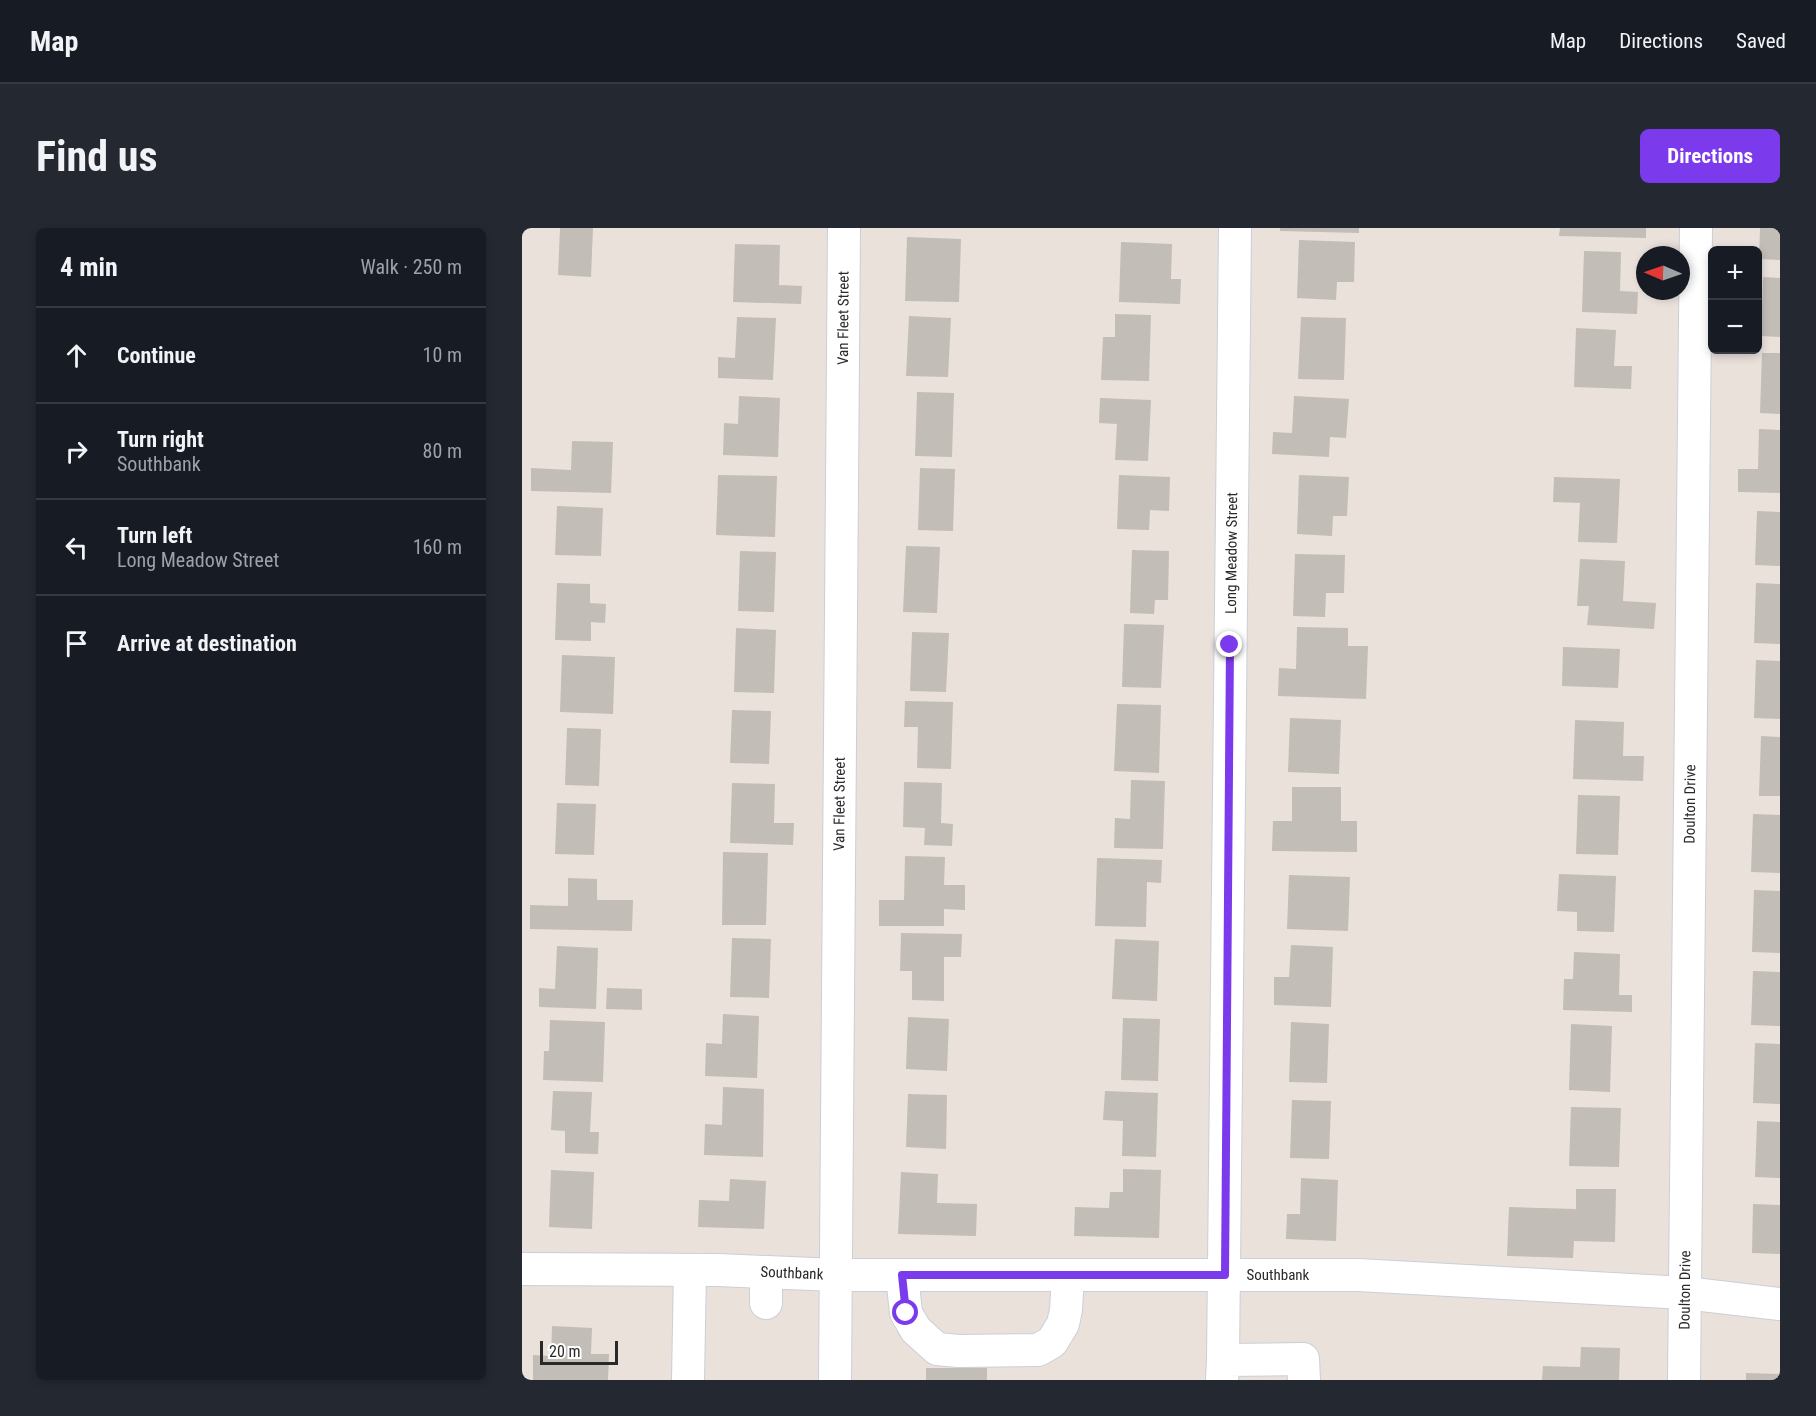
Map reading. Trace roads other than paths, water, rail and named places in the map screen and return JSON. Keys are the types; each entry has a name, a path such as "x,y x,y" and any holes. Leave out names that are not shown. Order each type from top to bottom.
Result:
{"street":[{"name":"Van Fleet Street","path":"835,1380 844,228"},
{"name":"Long Meadow Street","path":"1222,1370 1225,1275 1235,228"},
{"name":"Doulton Drive","path":"1684,1380 1696,228"},
{"name":"Southbank","path":"522,1269 690,1270 836,1275 1358,1275 1685,1293 1780,1304"},
{"path":"688,1380 690,1270"},
{"path":"766,1272 766,1303"},
{"path":"902,1275 906,1313 916,1330 937,1349 960,1351 1038,1350 1052,1342 1063,1324 1068,1275"},
{"path":"1222,1370 1303,1359 1304,1380"}]}
